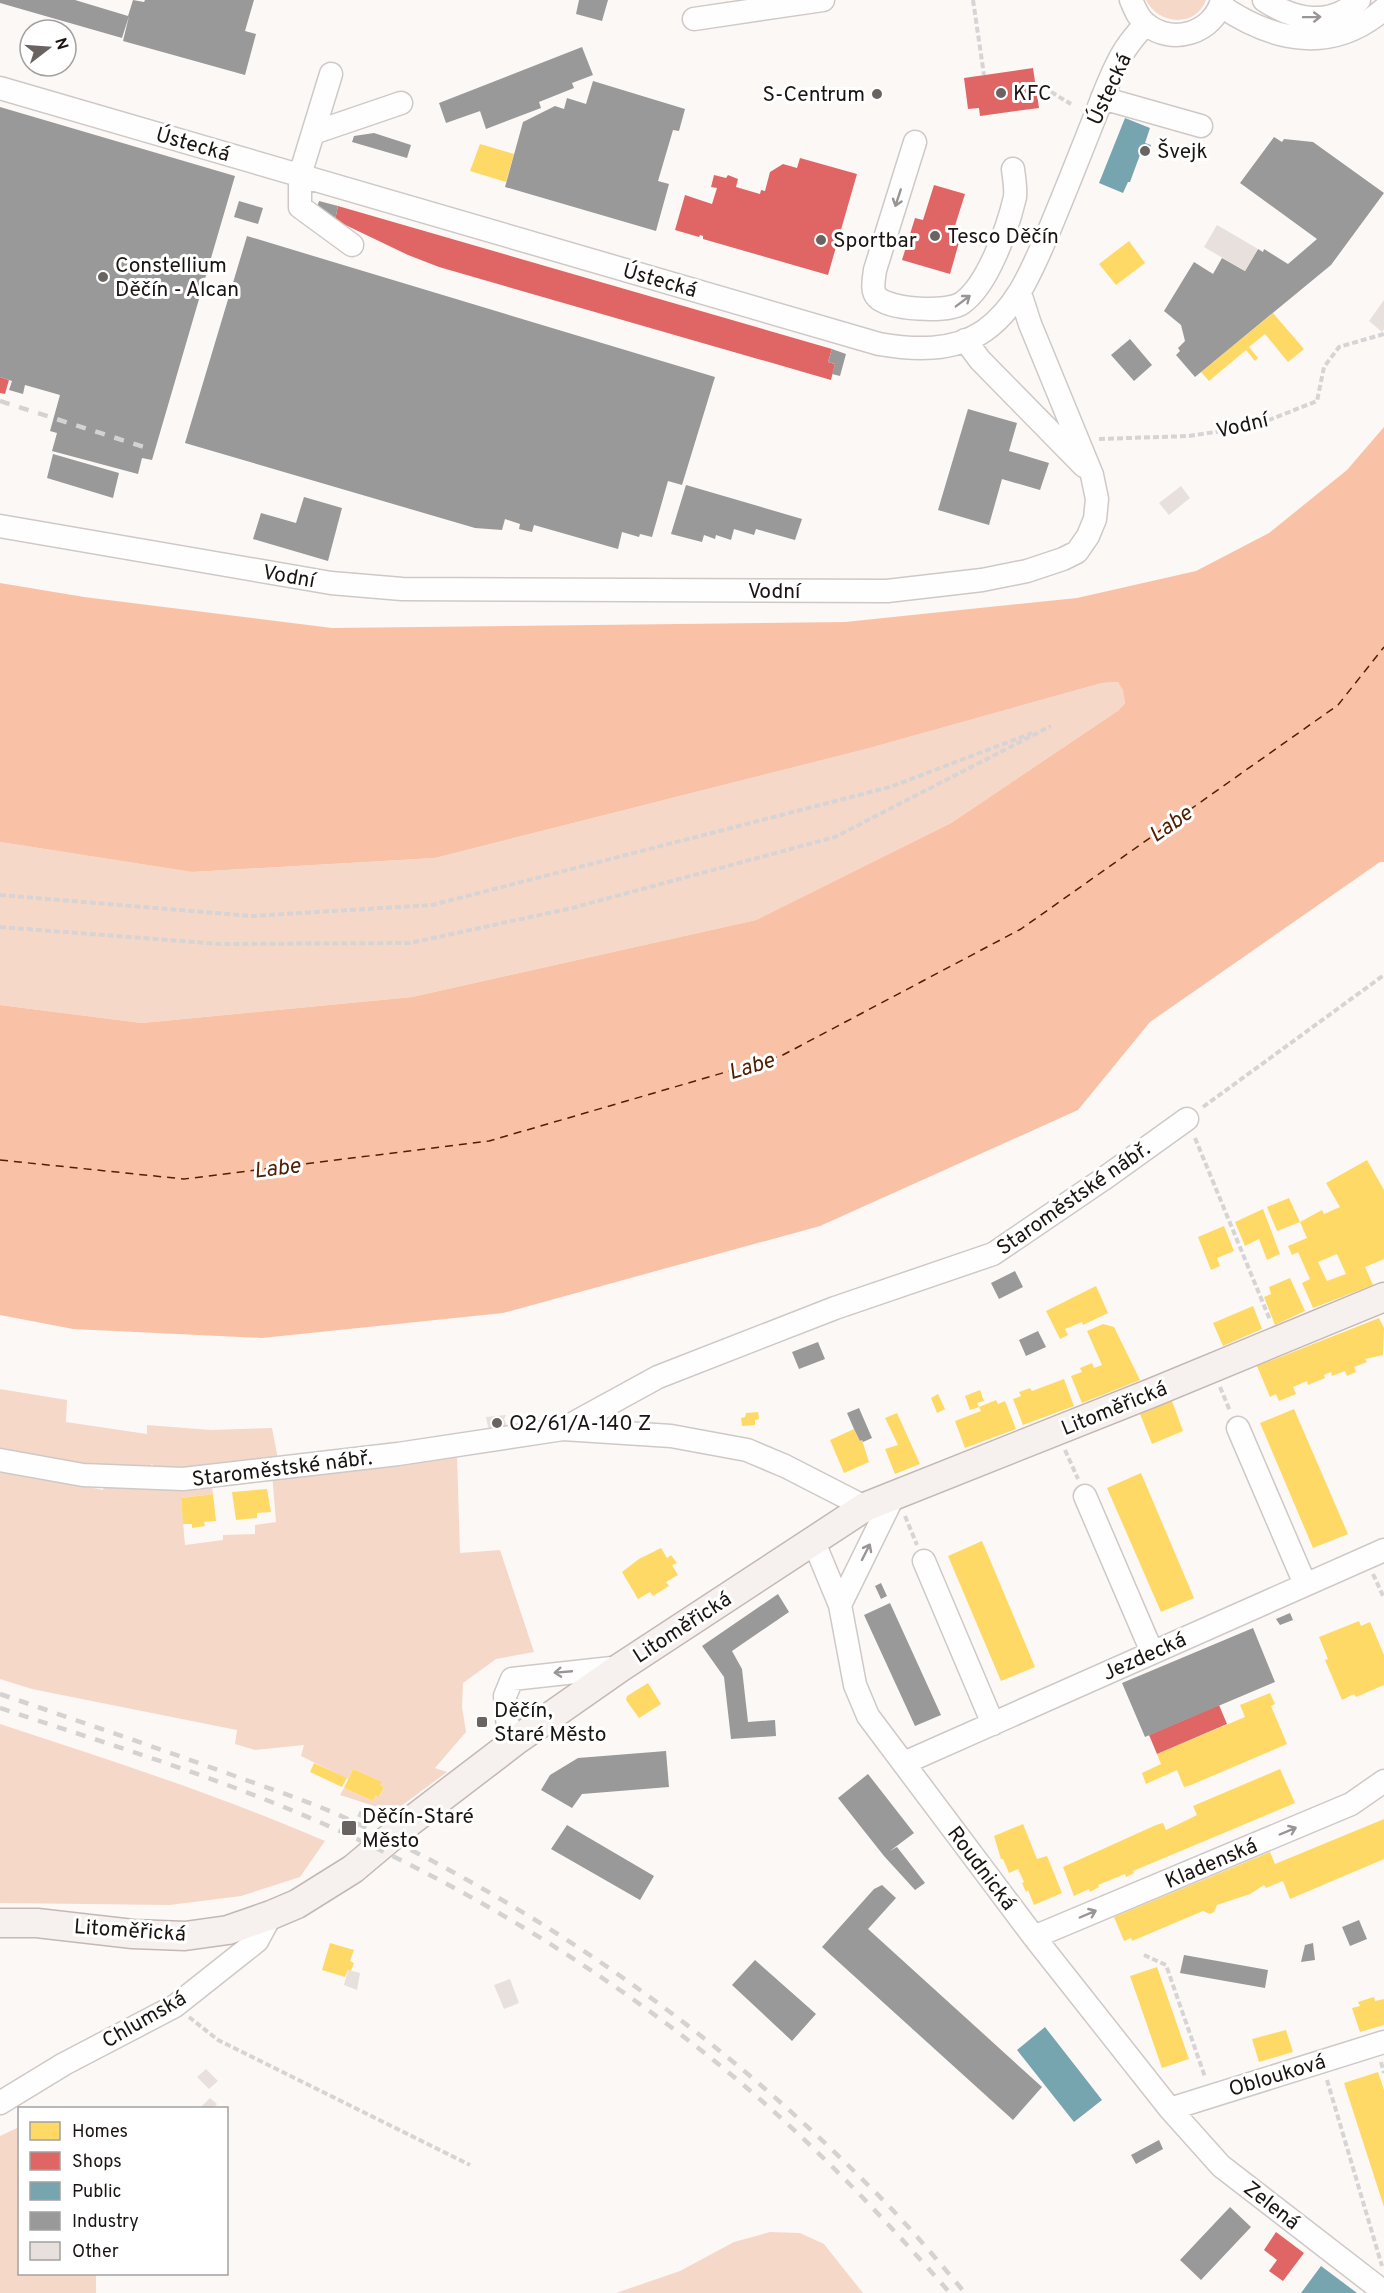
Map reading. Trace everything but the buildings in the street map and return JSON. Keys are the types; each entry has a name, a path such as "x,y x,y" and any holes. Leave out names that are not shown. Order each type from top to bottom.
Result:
{"main road":[{"name":"Litoměřická","path":"0,1923 37,1923 142,1935 185,1936 228,1930 297,1904 353,1869 444,1794 621,1667 865,1507 1384,1297"}],"street":[{"path":"694,20 823,0"},
{"path":"1131,0 1145,24 1158,32 1173,36 1188,35 1207,24 1221,3 1238,18 1266,30 1315,39 1347,33 1365,24 1384,9"},
{"path":"1264,0 1289,15 1309,18 1334,15 1359,0"},
{"name":"Ústecká","path":"0,88 879,344 923,349 943,347 983,331 1020,293 1123,52 1145,24"},
{"path":"331,74 300,175 300,207 352,245"},
{"path":"1102,98 1201,126"},
{"path":"313,133 401,104"},
{"path":"915,142 875,270 873,288 875,294 882,300 893,304 913,309 950,308 959,305 970,296 989,268 1006,225 1015,194 1013,169"},
{"path":"1020,293 1030,324 1078,440"},
{"path":"965,340 980,360 1092,475"},
{"name":"Vodní","path":"0,526 331,583 402,590 887,591 982,580 1027,571 1077,552 1089,536 1095,519 1097,499 1092,475 1078,440"},
{"name":"Staroměstské nábř.","path":"563,1429 658,1377 835,1308 993,1254 1187,1119"},
{"path":"1238,1428 1305,1584"},
{"name":"Staroměstské nábř.","path":"0,1460 83,1475 183,1479 398,1454 563,1429 671,1436 747,1450 785,1466 865,1507"},
{"path":"840,1605 896,1493"},
{"path":"1085,1496 1152,1652"},
{"name":"Roudnická","path":"813,1540 840,1605 855,1684 868,1716 1034,1937 1170,2109"},
{"name":"Jezdecká","path":"903,1763 1384,1550"},
{"path":"924,1561 993,1724"},
{"path":"518,1739 508,1728 505,1696 512,1679 621,1667"},
{"name":"Kladenská","path":"1034,1937 1342,1807 1384,1781"},
{"name":"Chlumská","path":"0,2103 64,2064 175,2006 257,1941 271,1915"},
{"name":"Oblouková","path":"1170,2109 1384,2042"},
{"name":"Zelená","path":"1170,2109 1221,2166 1384,2292"}],"path":[{"path":"973,0 984,75"},
{"path":"1051,92 1071,104"},
{"name":"Vodní","path":"1078,440 1189,436 1254,426 1317,401 1324,367 1339,347 1384,334"},
{"path":"0,895 252,916 432,905 890,787 1050,726 836,837 572,908 410,943 220,944 0,927"},
{"path":"1278,1341 1187,1119 1384,975"},
{"path":"1212,1368 1238,1428"},
{"path":"1057,1430 1085,1496"},
{"path":"896,1493 924,1561"},
{"path":"1144,1955 1166,1965 1206,2082"},
{"path":"175,2006 218,2040 470,2165"},
{"path":"1322,2062 1384,2269"}],"shaded area":[{"path":"1146,0 1206,0 1194,15 1177,20 1159,14"},
{"path":"1118,682 1124,690 1125,703 1119,710 951,823 756,920 412,997 142,1023 0,1005 0,842 192,872 435,858 866,749 1102,683"},
{"path":"0,1389 67,1400 66,1422 147,1434 147,1425 211,1430 272,1428 278,1459 159,1472 152,1464 143,1473 0,1452"},
{"path":"457,1455 460,1553 500,1550 534,1652 496,1659 463,1683 462,1707 466,1732 435,1768 447,1772 393,1812 340,1795 344,1788 373,1801 376,1795 380,1796 384,1787 380,1785 381,1782 353,1769 348,1779 301,1756 304,1745 255,1750 235,1744 237,1730 32,1689 0,1679 0,1468 103,1490 105,1485 211,1478 213,1494 181,1498 185,1545 223,1540 223,1535 255,1534 255,1525 276,1522 272,1473"},
{"path":"0,1724 204,1793 325,1841 300,1877 241,1896 170,1905 0,1903"},
{"path":"18,2127 18,2275 96,2275 96,2293 0,2293 0,2136"},
{"path":"770,2232 800,2233 824,2244 863,2293 616,2293 680,2271 734,2242"}],"water":[{"name":"Labe","path":"1384,427 1384,862 1380,862 1150,1022 1078,1110 820,1226 503,1313 262,1338 73,1329 0,1315 0,1005 142,1023 412,997 756,920 951,823 1119,710 1125,703 1123,690 1118,682 1102,683 866,749 435,858 192,872 0,842 0,583 84,597 332,628 845,622 1077,598 1196,571 1269,533 1347,470"}],"ferry route":[{"path":"0,1160 184,1179 489,1141 781,1056 1021,929 1338,705 1384,647"}],"railway":[{"path":"0,401 144,447"},
{"path":"0,1694 300,1799 339,1815 484,1889 553,1931 620,1976 685,2024 809,2128 881,2198 965,2293"},
{"path":"0,1708 202,1776 342,1832 415,1867 487,1906 558,1949 626,1994 754,2094 848,2183 950,2293"}],"place":[{"name":"KFC","path":"1001,93"},
{"name":"S-Centrum","path":"877,94"},
{"name":"Švejk","path":"1145,151"},
{"name":"Tesco Děčín","path":"935,236"},
{"name":"Sportbar","path":"821,240"},
{"name":"Constellium Děčín - Alcan","path":"103,277"},
{"name":"O2/61/A-140 Z","path":"497,1423"},
{"name":"Děčín, Staré Město","path":"482,1722"},
{"name":"Děčín-Staré Město","path":"349,1828"}]}
